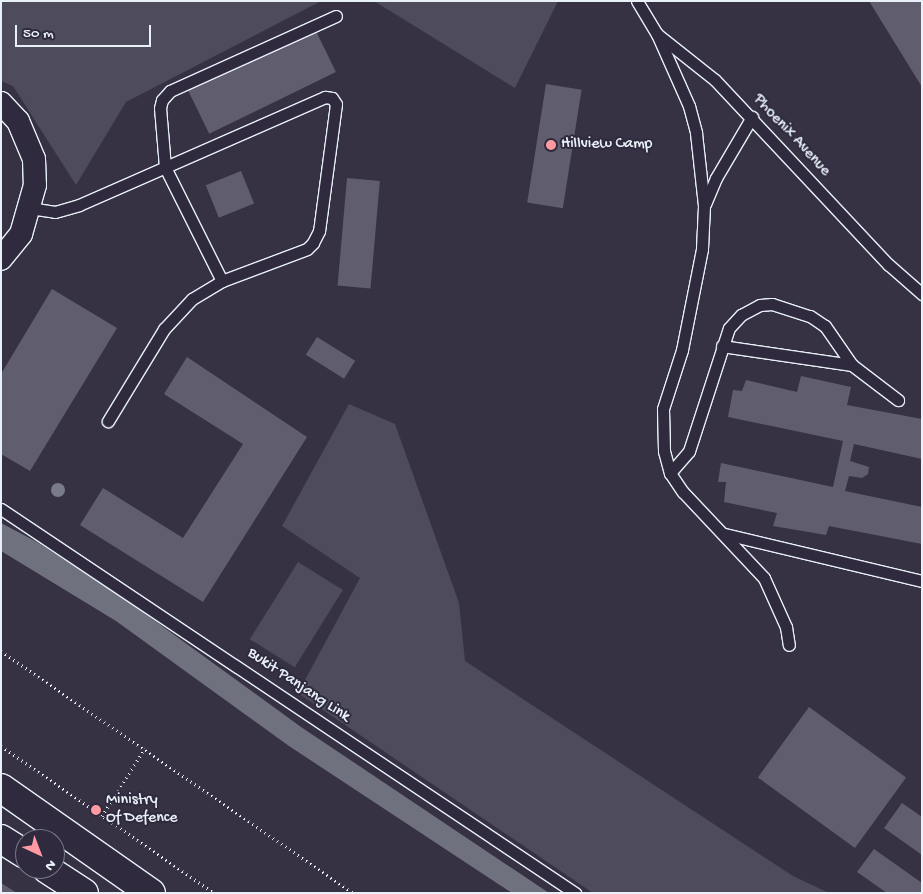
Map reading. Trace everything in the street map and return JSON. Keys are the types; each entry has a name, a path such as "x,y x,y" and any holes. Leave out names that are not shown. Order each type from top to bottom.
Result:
{"highway":[{"path":"1,788 151,893"},
{"path":"1,839 15,848"},
{"path":"62,879 84,893"}],"street":[{"path":"1,103 18,121 34,159 35,185 30,208 6,247"}],"lane":[{"name":"Phoenix Avenue","path":"637,1 657,34 715,80 752,117 888,266 922,294"},
{"path":"222,281 165,167 160,108 170,91 336,16"},
{"path":"657,34 689,106 696,134 704,206 702,249 684,341 663,409 664,451 670,473 683,492 725,534 764,578 786,627 788,645"},
{"path":"30,208 55,212 79,205 325,97 332,98 336,104 319,231 314,242 308,249 222,281 192,299 164,329 108,421"},
{"path":"704,206 716,178 752,117"},
{"path":"670,473 689,451 722,346 730,328 741,315 760,305 772,304 810,316 825,326 852,365 898,400"},
{"path":"722,346 852,365"},
{"name":"Bukit Panjang Link","path":"1,509 575,893"},
{"path":"725,534 922,581"}],"path":[{"path":"1,651 145,748 353,893"},
{"path":"1,746 214,893"},
{"path":"102,816 145,748"}],"shaded area":[{"path":"1,1 321,1 126,102 76,185 13,86 1,81"},
{"path":"374,1 558,1 515,88"},
{"path":"349,404 395,424 459,603 465,661 793,876 829,893 593,893 298,693 360,578 282,526"},
{"path":"298,562 343,590 295,667 250,639"}],"water":[{"path":"1,523 37,542 129,602 301,727 549,893 512,893 289,746 116,621 1,551"}],"building":[{"path":"869,1 922,1 922,87"},
{"path":"314,27 336,72 209,134 187,89"},
{"path":"546,84 582,90 563,208 527,203"},
{"path":"241,171 254,203 219,218 206,185"},
{"path":"347,178 380,181 370,288 338,286"},
{"path":"52,289 117,328 30,471 1,454 1,374"},
{"path":"317,337 355,361 344,379 306,355"},
{"path":"187,357 307,437 203,602 80,525 103,488 183,538 243,444 164,394"},
{"path":"801,376 851,387 847,405 922,419 922,459 854,444 850,461 869,467 868,474 862,478 849,476 845,491 922,507 922,544 829,526 826,535 773,526 777,513 724,502 726,482 718,482 721,463 833,487 843,441 728,417 733,390 742,391 746,380 797,392"},
{"path":"809,707 906,778 855,848 758,777"},
{"path":"902,803 922,817 922,855 884,828"},
{"path":"874,849 922,883 922,893 887,893 857,872"},
{"path":"1,883 17,893 1,893"}],"place":[{"name":"Hillview Camp","path":"551,145"},
{"name":"Ministry Of Defence","path":"96,810"}]}
